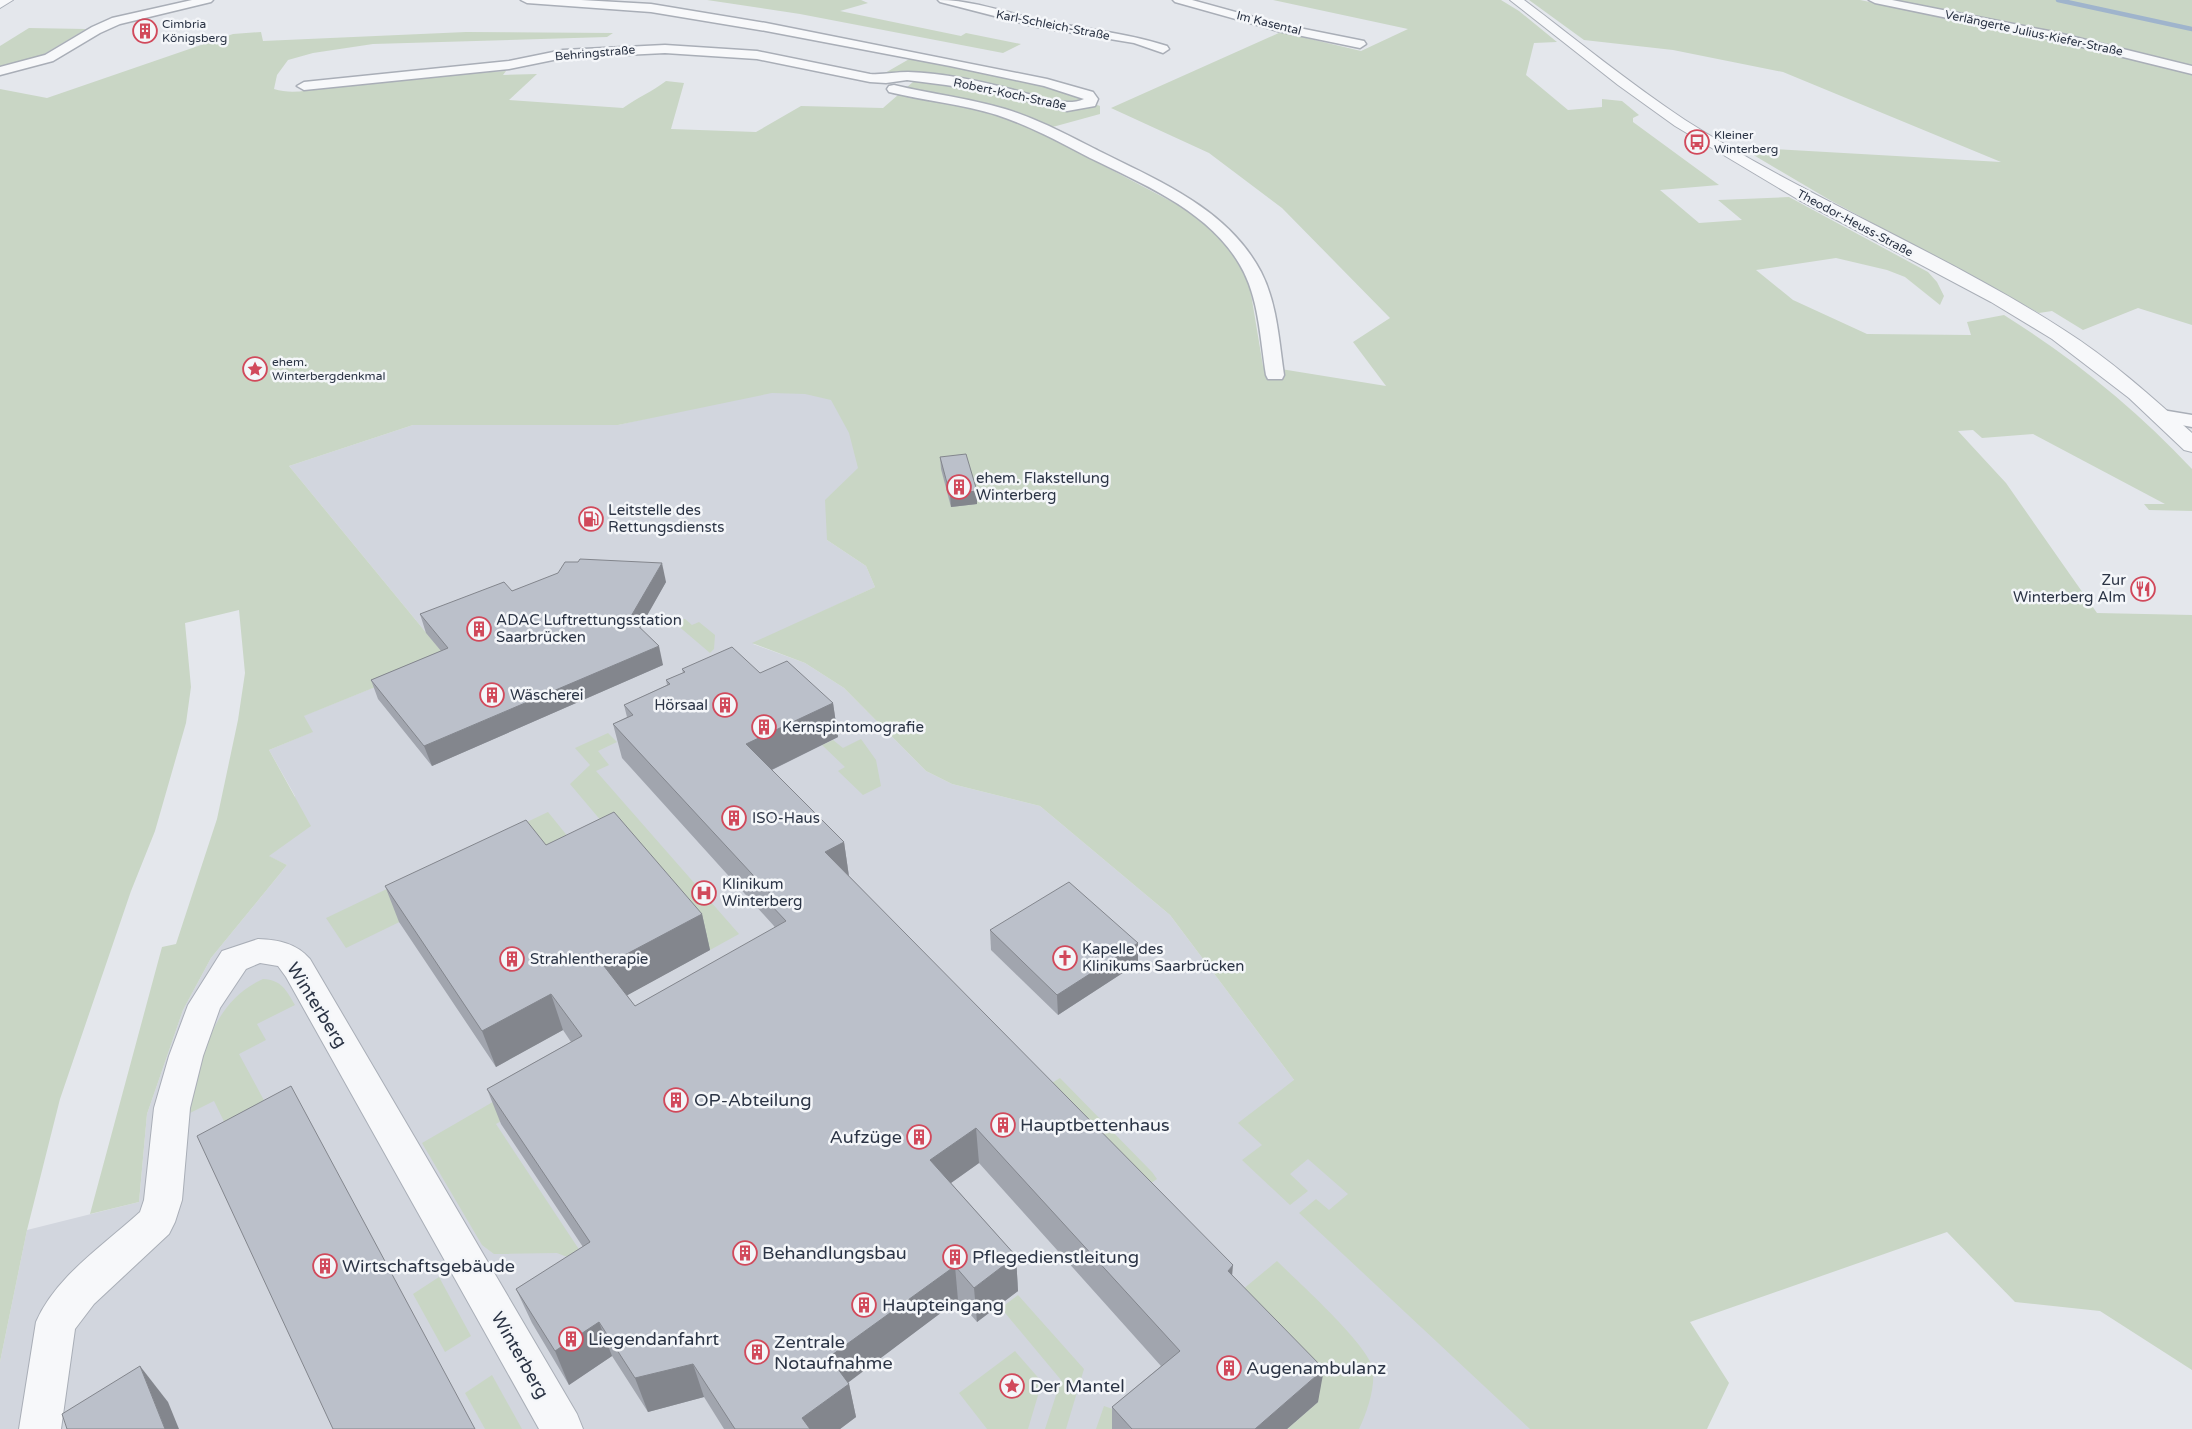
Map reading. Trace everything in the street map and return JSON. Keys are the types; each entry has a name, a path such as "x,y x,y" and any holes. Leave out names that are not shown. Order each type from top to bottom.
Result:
{"street":[{"path":"0,4 7,0"},
{"path":"0,71 49,58 96,30 116,21 207,0"},
{"name":"Robert-Koch-Straße","path":"527,0 645,8 766,27 950,62 1047,83 1088,96 1091,99 1090,103 1082,106 1067,107 996,89 946,81 907,76 886,79 884,83 892,88 983,107 1027,122 1118,166 1187,203 1212,221 1248,262 1259,286 1275,375"},
{"path":"645,8 658,0"},
{"name":"Karl-Schleich-Straße","path":"944,0 1037,23 1136,40 1163,49"},
{"name":"Im Kasental","path":"1179,0 1278,27 1360,44"},
{"name":"Theodor-Heuss-Straße","path":"1516,0 1680,123 1805,196 2006,303 2082,352 2162,416 2192,444"},
{"name":"Verlängerte Julius-Kiefer-Straße","path":"1875,0 2054,36 2192,70"},
{"name":"Behringstraße","path":"304,86 509,66 543,57 638,49 708,50 757,55 833,72 886,79"},
{"path":"2162,416 2192,421"},
{"name":"Winterberg","path":"40,1429 56,1322 80,1291 156,1222 163,1200 172,1108 186,1056 206,1005 234,960 258,951 274,952 289,956 298,968 562,1429"}],"shaded area":[{"name":"Klinikum Winterberg","path":"846,373 878,429 827,540 866,566 875,587 753,644 805,663 844,688 926,771 952,784 1040,806 1170,915 1294,1080 1619,1429 0,1429 0,1362 27,1230 139,1202 147,1114 183,1010 211,958 287,865 268,856 295,796 269,750 312,732 303,716 447,658 289,466 413,425 618,425"}],"green space":[{"path":"707,0 861,0 868,3 840,11 961,36 966,33 1021,44 1003,53 800,14"},
{"path":"1273,0 1501,0 1519,11 1557,42 1534,43 1526,75 1568,110 1602,107 1602,99 1622,101 1639,115 1633,118 1633,122 1719,185 1660,190 1699,223 1742,220 1718,200 1789,197 1928,272 1937,282 1944,296 1940,305 1905,277 1887,270 1836,258 1756,270 1793,300 1867,334 1971,335 1967,322 2004,315 2055,349 2103,386 2149,426 2192,469 2192,511 2149,510 2144,504 2165,504 2033,434 1982,438 1973,430 1958,431 2006,483 2097,613 2192,615 2192,1370 2100,1311 2015,1302 1947,1232 1690,1322 1729,1383 1707,1429 1530,1429 1299,1213 1316,1199 1329,1210 1348,1194 1308,1159 1290,1174 1308,1191 1290,1205 1242,1160 1262,1145 1238,1123 1294,1080 1170,915 1040,806 952,784 926,771 844,688 805,663 752,643 875,587 866,566 827,540 825,500 858,468 849,433 831,400 805,394 772,393 618,425 413,425 289,466 447,658 304,716 313,732 269,750 311,826 269,856 287,865 211,958 183,1010 147,1114 139,1202 90,1214 162,947 176,944 217,819 238,720 245,673 239,610 185,623 191,687 186,723 155,831 131,891 60,1099 27,1230 0,1362 0,89 47,98 233,34 261,32 263,41 466,32 613,33 607,37 373,44 313,53 288,60 277,75 274,89 293,92 349,83 506,71 503,75 537,74 509,100 623,108 666,81 684,83 671,129 756,132 801,106 883,108 921,75 885,73 911,58 1053,88 1100,106 1100,114 1038,131 1178,205 1204,222 1230,249 1249,282 1263,366 1386,386 1353,342 1390,318 1282,208 1209,153 1111,108 1281,32 1361,51 1408,29"},
{"path":"1529,0 1860,0 2050,38 2192,73 2192,325 2138,308 2083,330 2052,311 2039,313 1828,199 1740,147 2001,162 1783,72 1673,50 1584,40"},
{"path":"1888,0 2192,0 2192,67 2058,34"},
{"path":"29,28 86,29 39,57 0,67 0,46"},
{"path":"669,618 685,619 692,625 699,622 715,635 714,649 710,653"},
{"path":"608,733 617,742 598,751 609,765 596,771 739,934 710,950 570,784 590,765 575,748"},
{"path":"861,739 876,760 881,786 863,795 838,771 845,767 822,745 833,740 843,748"},
{"path":"548,812 590,864 537,855 346,948 326,918"},
{"path":"263,979 275,981 283,987 295,1005 257,1024 266,1040 239,1054 280,1130 239,1152 214,1101 188,1114 203,1055 219,1019 230,1003 245,990"},
{"path":"1060,1078 1157,1179 1145,1187 1047,1086"},
{"path":"524,1084 540,1099 496,1124 590,1266 557,1253 494,1254 482,1245 422,1143"},
{"path":"1277,1261 1347,1330 1369,1359 1373,1370 1372,1393 1359,1429 1287,1429 1318,1402 1230,1300"},
{"path":"439,1277 471,1336 445,1352 413,1294"},
{"path":"1018,1295 1084,1369 1066,1429 1045,1429 1061,1380 1001,1308"},
{"path":"1015,1351 1042,1382 1028,1429 987,1429 959,1393"},
{"path":"492,1375 522,1429 485,1429 465,1393"},
{"path":"1104,1406 1139,1418 1125,1429 1096,1429"}],"building":[{"path":"966,454 977,491 950,494 940,457"},
{"path":"580,559 662,563 630,618 659,646 424,746 371,680 448,648 420,614 504,582 512,591 558,573 565,562 578,562"},
{"path":"732,647 760,673 787,661 833,703 746,744 844,842 825,852 1233,1265 1228,1271 1324,1369 1255,1429 1132,1429 1112,1407 1180,1351 976,1128 930,1160 1016,1256 974,1288 955,1266 829,1357 849,1384 802,1418 810,1429 735,1429 693,1364 635,1378 599,1322 555,1351 516,1289 590,1242 487,1089 582,1036 551,994 482,1031 385,886 526,820 546,845 614,812 702,914 604,966 635,1006 786,921 770,904 777,901 613,724 633,715 624,705 670,684 666,680 685,672 682,669"},
{"name":"Kapelle des Klinikums Saarbrücken","path":"1069,882 1138,943 1057,995 990,930"},
{"name":"Wirtschaftsgebäude","path":"291,1086 475,1429 333,1429 197,1136"},
{"path":"140,1366 165,1429 67,1429 62,1414"}],"waterway":[{"path":"2058,0 2192,29"}],"place":[{"name":"Cimbria Königsberg","path":"145,31"},
{"name":"Kleiner Winterberg","path":"1697,142"},
{"name":"ehem. Winterbergdenkmal","path":"255,369"},
{"name":"ehem. Flakstellung Winterberg","path":"959,487"},
{"name":"Leitstelle des Rettungsdiensts","path":"591,519"},
{"name":"Zur Winterberg Alm","path":"2143,589"},
{"name":"ADAC Luftrettungsstation Saarbrücken","path":"479,629"},
{"name":"Wäscherei","path":"492,695"},
{"name":"Hörsaal","path":"725,705"},
{"name":"Kernspintomografie","path":"764,727"},
{"name":"ISO-Haus","path":"734,818"},
{"name":"Klinikum Winterberg","path":"704,893"},
{"name":"Kapelle des Klinikums Saarbrücken","path":"1065,958"},
{"name":"Strahlentherapie","path":"512,959"},
{"name":"OP-Abteilung","path":"676,1100"},
{"name":"Hauptbettenhaus","path":"1003,1125"},
{"name":"Aufzüge","path":"919,1137"},
{"name":"Behandlungsbau","path":"745,1253"},
{"name":"Pflegedienstleitung","path":"955,1257"},
{"name":"Wirtschaftsgebäude","path":"325,1266"},
{"name":"Haupteingang","path":"864,1305"},
{"name":"Liegendanfahrt","path":"571,1339"},
{"name":"Zentrale Notaufnahme","path":"757,1352"},
{"name":"Augenambulanz","path":"1229,1368"},
{"name":"Der Mantel","path":"1012,1386"}]}
